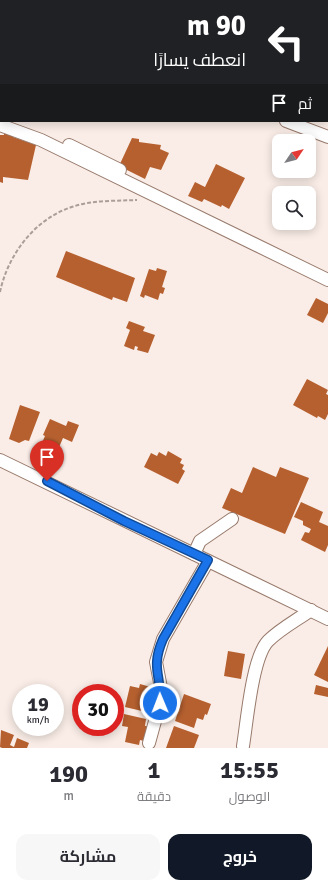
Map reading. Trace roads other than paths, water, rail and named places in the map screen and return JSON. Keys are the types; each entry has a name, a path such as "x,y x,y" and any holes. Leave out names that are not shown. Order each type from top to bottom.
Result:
{"street":[{"path":"19,122 55,138 328,272"},
{"path":"289,122 328,137"},
{"path":"0,125 41,140 328,280"},
{"path":"0,460 47,481 124,521 208,560 328,619"},
{"path":"194,554 200,541 232,519"},
{"path":"149,743 160,703 161,688 156,670 157,653 163,639 208,560"},
{"path":"244,746 257,666 263,647 275,636 311,610"}]}
